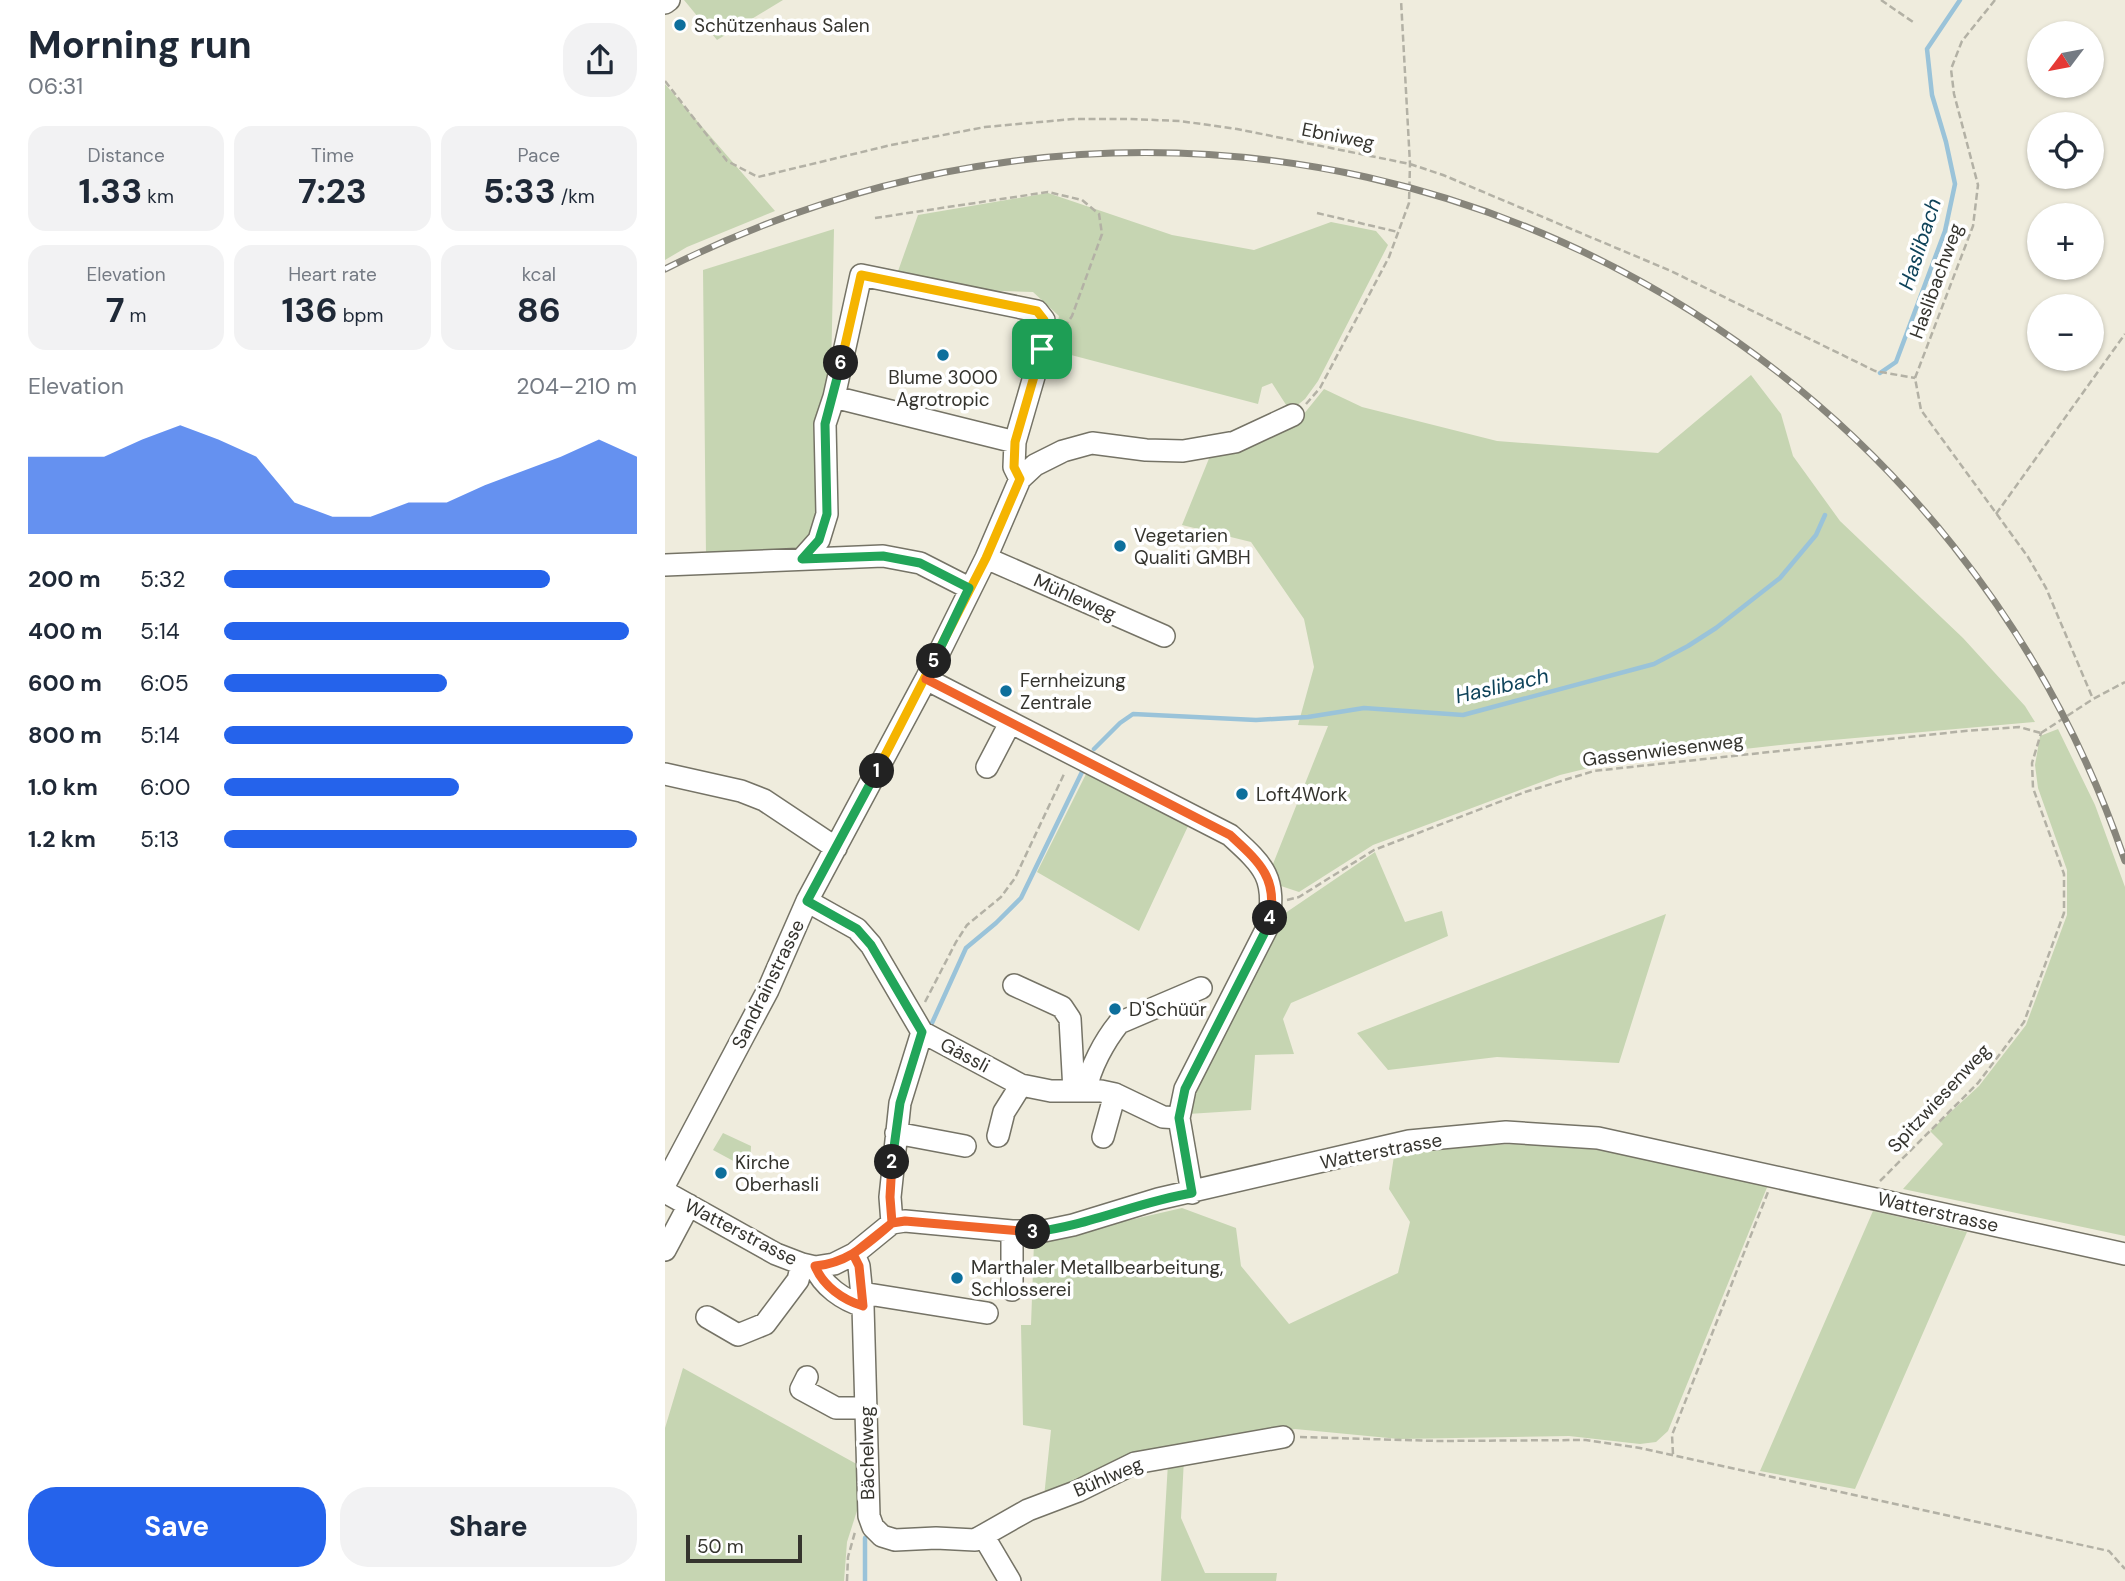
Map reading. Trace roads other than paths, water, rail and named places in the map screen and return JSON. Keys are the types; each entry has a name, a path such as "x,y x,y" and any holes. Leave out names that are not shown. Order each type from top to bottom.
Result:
{"street":[{"path":"802,559 819,540 827,514 825,424 834,397 861,275 1037,311 1044,320 1042,349 1015,442 1014,467 1020,479 1035,465 1063,451 1093,443 1183,452 1235,442 1293,415"},
{"path":"834,397 1015,442"},
{"name":"Sandrainstrasse","path":"665,1184 768,990 807,901 926,679 986,558 1020,479"},
{"path":"665,565 883,556 920,563 969,588"},
{"name":"Mühleweg","path":"986,558 1164,636"},
{"path":"926,679 1230,835 1255,858 1269,878 1272,903 1268,926 1185,1089 1179,1118 1192,1193"},
{"path":"988,767 1010,723"},
{"path":"665,774 741,791 764,800 836,848"},
{"path":"807,901 857,929 871,945 918,1026 900,1103 896,1133 890,1197 892,1223"},
{"path":"1014,985 1062,1007 1067,1013 1080,1091"},
{"path":"1080,1091 1119,1023 1201,988"},
{"name":"Gässli","path":"918,1026 1021,1085 1051,1091 1115,1094 1163,1117 1179,1118"},
{"path":"997,1136 1004,1112 1021,1085"},
{"path":"1103,1138 1115,1094"},
{"name":"Watterstrasse","path":"665,1192 776,1254 809,1265 834,1264 853,1254 892,1223 905,1221 1032,1232 1073,1225 1158,1199 1409,1141 1506,1132 1598,1138 2125,1254"},
{"path":"896,1133 965,1146"},
{"path":"665,1250 689,1205"},
{"path":"1012,1231 1012,1290"},
{"name":"Bächelweg","path":"853,1254 859,1266 862,1299 869,1516 873,1527 882,1536 895,1540 975,1540 984,1537"},
{"path":"707,1317 738,1335 765,1324 809,1265 820,1280 851,1302 862,1299 987,1313"},
{"path":"807,1377 801,1389 836,1408 866,1408"},
{"name":"Bühlweg","path":"984,1537 1028,1510 1078,1491 1135,1463 1283,1437"},
{"path":"984,1537 1010,1581"}],"waterway":[{"name":"Haslibach","path":"1880,373 1896,362 1945,231 1955,184 1932,95 1927,49 1960,0"},
{"name":"Haslibach","path":"1094,749 1133,714 1256,720 1308,717 1364,708 1463,715 1654,664 1716,628 1780,578 1816,535 1825,515"},
{"name":"Haslibach","path":"932,1023 966,948 1021,898 1082,772"},
{"name":"Haslibach","path":"865,1538 865,1581"}],"railway":[{"path":"665,269 789,216 831,201 918,178 1007,162 1190,154 1367,177 1535,231 1691,311 1832,417 1953,545 2052,694 2125,861"}],"place":[{"name":"Schützenhaus Salen","path":"680,25"},
{"name":"Blume 3000 Agrotropic","path":"943,355"},
{"name":"Vegetarien Qualiti GMBH","path":"1120,546"},
{"name":"Fernheizung Zentrale","path":"1006,691"},
{"name":"Loft4Work","path":"1242,794"},
{"name":"D'Schüür","path":"1115,1009"},
{"name":"Kirche Oberhasli","path":"721,1173"},
{"name":"Marthaler Metallbearbeitung, Schlosserei","path":"957,1278"}]}
